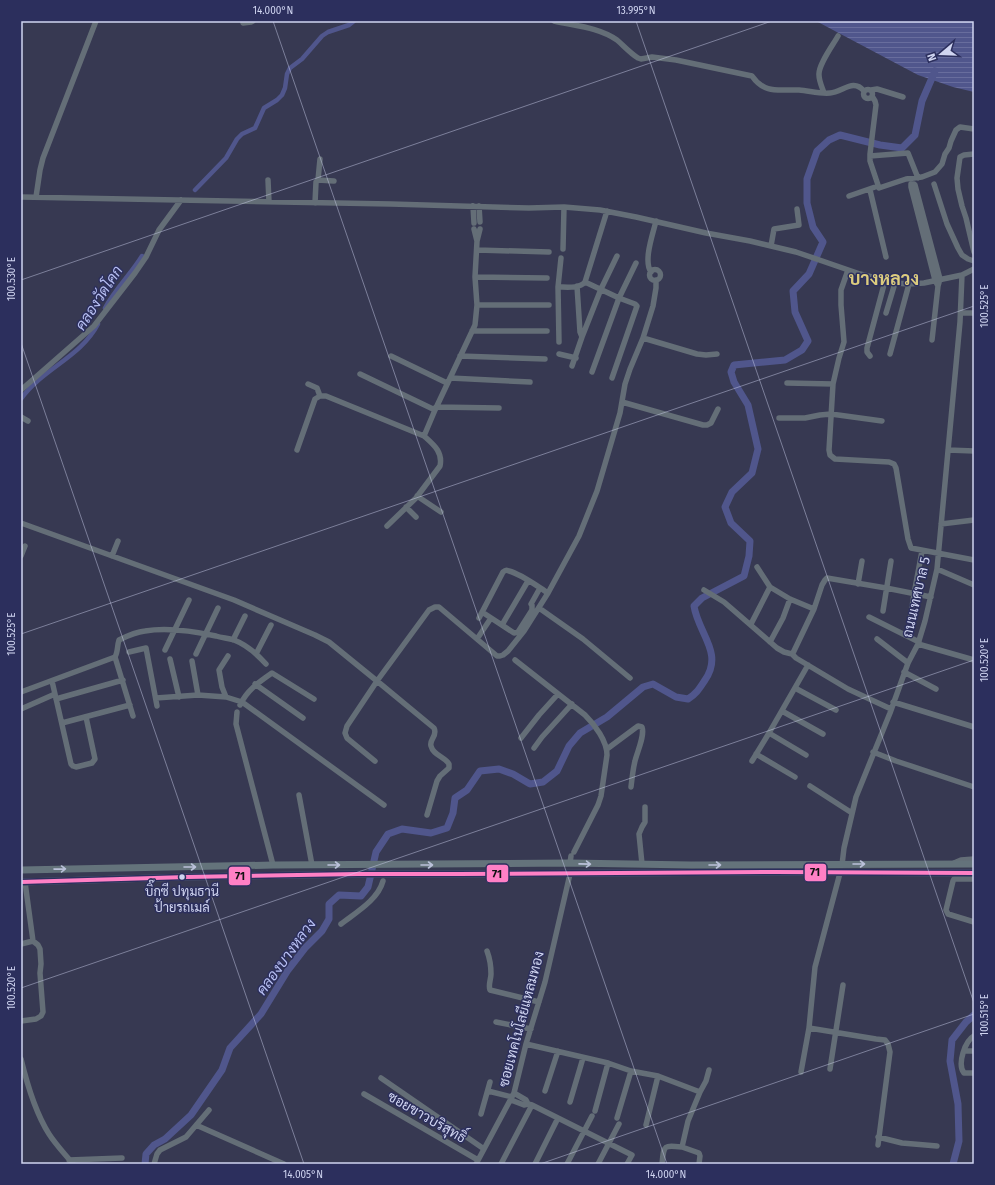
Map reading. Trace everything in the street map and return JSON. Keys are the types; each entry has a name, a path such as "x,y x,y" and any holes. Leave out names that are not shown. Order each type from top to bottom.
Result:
{"main road":[{"path":"21,870 274,865 388,865 572,857 642,864 974,864"},
{"path":"749,865 749,872"},
{"path":"23,882 389,873 974,873"}],"street":[{"path":"36,197 43,158 96,21"},
{"path":"243,23 253,21"},
{"path":"554,21 603,32 641,59 652,57 752,76 758,84 765,88 824,93 835,92 855,85 860,86 869,92 876,105 870,161 878,186"},
{"path":"824,93 819,70 838,36"},
{"path":"869,92 877,89 903,97"},
{"path":"849,196 878,186 879,188 906,179 912,181 930,175 938,170 942,164 946,152 958,128 974,129"},
{"path":"870,155 908,153 918,178"},
{"path":"974,154 960,157 957,178 958,190 974,252"},
{"path":"315,203 316,182 318,180 320,159"},
{"path":"268,180 269,202"},
{"path":"318,180 334,181"},
{"path":"912,181 910,185 923,225 938,282 932,340"},
{"path":"934,184 947,224 958,248 962,255 974,261"},
{"path":"870,190 886,256"},
{"path":"21,197 529,208 564,207 607,212 770,246 796,252 848,270 895,283 909,284 938,282 962,275 974,269"},
{"path":"21,390 94,326 135,274 146,257 159,230 181,200"},
{"path":"424,436 435,408 475,325 475,277 477,250 476,206"},
{"path":"562,249 564,207"},
{"path":"770,246 774,229 799,225 797,209"},
{"path":"558,287 577,286 585,282 607,212"},
{"path":"656,222 647,261 651,278 656,280"},
{"path":"477,241 480,229"},
{"path":"477,250 549,252"},
{"path":"572,366 601,289 617,256"},
{"path":"559,342 558,287 561,258"},
{"path":"592,372 619,298 636,263"},
{"path":"650,272 654,269 659,271 661,277 656,280"},
{"path":"848,270 841,290 844,345 839,358 834,384 831,414 830,455 835,459 889,462 895,466 909,545 911,548 974,560"},
{"name":"ถนนเทศบาล 5","path":"842,864 844,848 856,797 904,672 918,643 937,569 961,313 962,275"},
{"path":"475,277 547,278"},
{"path":"376,761 347,738 345,733 346,726 432,607 439,607 442,609 496,656 503,655 524,631 548,593 579,536 597,491 622,402 625,384 643,338 653,306 656,280"},
{"path":"870,356 867,352 867,348 885,281"},
{"path":"585,282 635,304 637,308 612,378"},
{"path":"886,314 895,283"},
{"path":"890,354 909,284"},
{"path":"577,286 580,332 582,337"},
{"path":"476,305 549,305"},
{"path":"961,313 974,313"},
{"path":"472,331 546,331"},
{"path":"643,338 697,354 717,354"},
{"path":"559,354 576,358"},
{"path":"391,356 449,381 530,382"},
{"path":"460,356 545,359"},
{"path":"360,374 435,408 499,408"},
{"path":"786,383 834,384"},
{"path":"308,384 317,388 320,396"},
{"path":"297,450 315,399 320,396 326,396 424,436 435,446 441,460 440,466 417,496 387,526"},
{"path":"622,402 703,425 712,423 718,409"},
{"path":"779,418 805,418 831,414 882,421"},
{"path":"21,417 28,421"},
{"path":"948,450 974,451"},
{"path":"417,496 441,512"},
{"path":"406,507 416,517"},
{"path":"941,524 974,520"},
{"path":"21,523 234,600 329,642 378,680 436,731 431,746 435,752 447,760 449,768 437,781 427,815"},
{"path":"112,556 118,541"},
{"path":"21,556 26,546"},
{"path":"910,621 922,551"},
{"path":"858,584 862,561"},
{"path":"883,611 891,561"},
{"path":"757,567 770,587 790,599 814,609"},
{"path":"937,569 974,585"},
{"path":"479,618 503,572 506,570 548,593"},
{"path":"792,654 814,609 822,584 826,579 830,578 931,597"},
{"path":"502,625 528,581"},
{"path":"751,624 770,587"},
{"path":"482,612 514,633 518,632 532,610 531,604 540,588"},
{"path":"704,590 724,602 770,642 784,652 792,654 848,689 891,709"},
{"path":"770,642 783,618 790,599"},
{"path":"165,650 189,600"},
{"path":"196,654 218,608"},
{"path":"539,608 582,639 630,678"},
{"path":"233,640 245,616"},
{"path":"869,617 918,643 974,660"},
{"path":"477,639 491,618"},
{"path":"256,654 271,625"},
{"path":"133,716 115,657 117,654 117,644 119,640 134,633 146,630 175,630 206,634 233,640 248,648 266,664"},
{"path":"877,639 908,663"},
{"path":"129,652 146,648 157,706"},
{"path":"226,697 218,670 228,656"},
{"path":"21,692 115,657"},
{"path":"170,659 178,696"},
{"path":"515,660 572,704 591,721 607,749 601,796 594,814 572,857"},
{"path":"192,661 198,695"},
{"path":"752,761 808,664"},
{"path":"904,672 936,689"},
{"path":"241,704 244,696 255,684 272,673 314,699"},
{"path":"21,709 56,697 123,680"},
{"path":"52,681 71,764 76,767 92,763 95,759 86,717"},
{"path":"255,684 303,718"},
{"path":"795,688 836,710"},
{"path":"522,738 539,715 558,694"},
{"path":"156,698 198,695 226,697 241,704 384,805"},
{"path":"893,702 974,727"},
{"path":"534,748 572,704"},
{"path":"62,723 130,705"},
{"path":"782,711 823,734"},
{"path":"237,712 236,724 274,865"},
{"path":"607,749 638,726 642,727 641,744 635,762 632,786"},
{"path":"769,732 806,755"},
{"path":"873,752 974,787"},
{"path":"756,754 795,777"},
{"path":"810,786 852,813"},
{"path":"299,795 312,865"},
{"path":"642,864 639,834 646,820 645,807"},
{"path":"950,864 961,860 974,859"},
{"path":"801,1072 815,967 840,872"},
{"name":"ซอยเทคโนโลยีแหลมทอง","path":"477,1162 512,1097 539,1002 570,874"},
{"path":"974,879 953,880 946,910 948,914 974,922"},
{"path":"341,924 372,901 383,881"},
{"path":"21,1020 36,1019 41,1016 43,1012 40,949 33,941 23,882"},
{"path":"21,944 33,941"},
{"path":"487,951 491,963 492,975 489,987 490,990 539,1002"},
{"path":"830,1069 843,986"},
{"path":"496,1022 531,1029"},
{"path":"808,1028 885,1040 888,1044 890,1052 878,1145"},
{"path":"974,1036 968,1040 962,1061 962,1070 966,1073 974,1073"},
{"path":"526,1044 608,1063 630,1071 658,1076 700,1092"},
{"path":"545,1091 558,1051"},
{"path":"964,1051 974,1051"},
{"path":"570,1102 582,1058"},
{"path":"21,1059 24,1074 38,1111 50,1134 71,1162 122,1158"},
{"path":"568,1164 593,1113 608,1063"},
{"path":"682,1147 688,1121 706,1081 709,1070"},
{"path":"617,1118 630,1071"},
{"path":"646,1125 658,1076"},
{"path":"381,1078 484,1149"},
{"path":"481,1114 490,1082"},
{"path":"488,1091 512,1097 524,1105 530,1104 632,1155 627,1164"},
{"name":"ซอยขาวบริสุทธิ์","path":"364,1094 477,1162"},
{"path":"501,1164 530,1104"},
{"path":"154,1164 160,1150 186,1137 209,1110"},
{"path":"535,1164 558,1118"},
{"path":"598,1164 619,1124"},
{"path":"196,1125 284,1164"},
{"path":"878,1137 902,1142 937,1146"},
{"path":"662,1164 664,1150 666,1146 669,1145 682,1147 699,1153 699,1164"}],"water":[{"path":"816,21 974,21 974,92 953,87 918,75"}],"waterway":[{"name":"คลองวัดโคก","path":"195,190 226,158 237,139 242,134 255,128 264,108 282,95 290,68 302,59 322,36 328,32 349,25 354,21"},
{"name":"คลองบางหลวง","path":"145,1164 146,1154 154,1145 165,1139 191,1115 222,1070 230,1048 261,1014 288,970 305,948 322,931 329,919 329,904 339,895 361,896 368,887 376,852 388,834 402,829 431,833 447,828 453,813 455,798 467,790 480,771 499,769 513,774 530,784 543,782 557,771 569,746 580,733 607,717 643,687 653,684 676,697 688,699 694,695 705,680 710,670 712,661 711,652 696,616 694,606 702,598 744,576 749,556 750,541 731,523 725,507 732,492 752,473 758,449 748,405 734,382 731,372 734,365 785,360 802,350 808,341 795,312 793,291 809,274 823,242 813,227 807,203 807,179 817,151 829,140 840,135 880,145 902,148 915,135 922,101 935,71"},
{"name":"คลองวัดโคก","path":"105,308 113,294 142,256"},
{"name":"คลองวัดโคก","path":"21,399 40,379 82,345 98,324"},
{"path":"953,1164 959,1141 958,1104 950,1061 952,1040 966,1022 974,1015"}],"transit line":[{"name":"71","path":"21,882 358,874 776,872 974,873"}],"place":[{"name":"บิ๊กซี ปทุมธานี ป้ายรถเมล์","path":"182,877"}],"district":[{"name":"บางหลวง","path":"884,279"}]}
